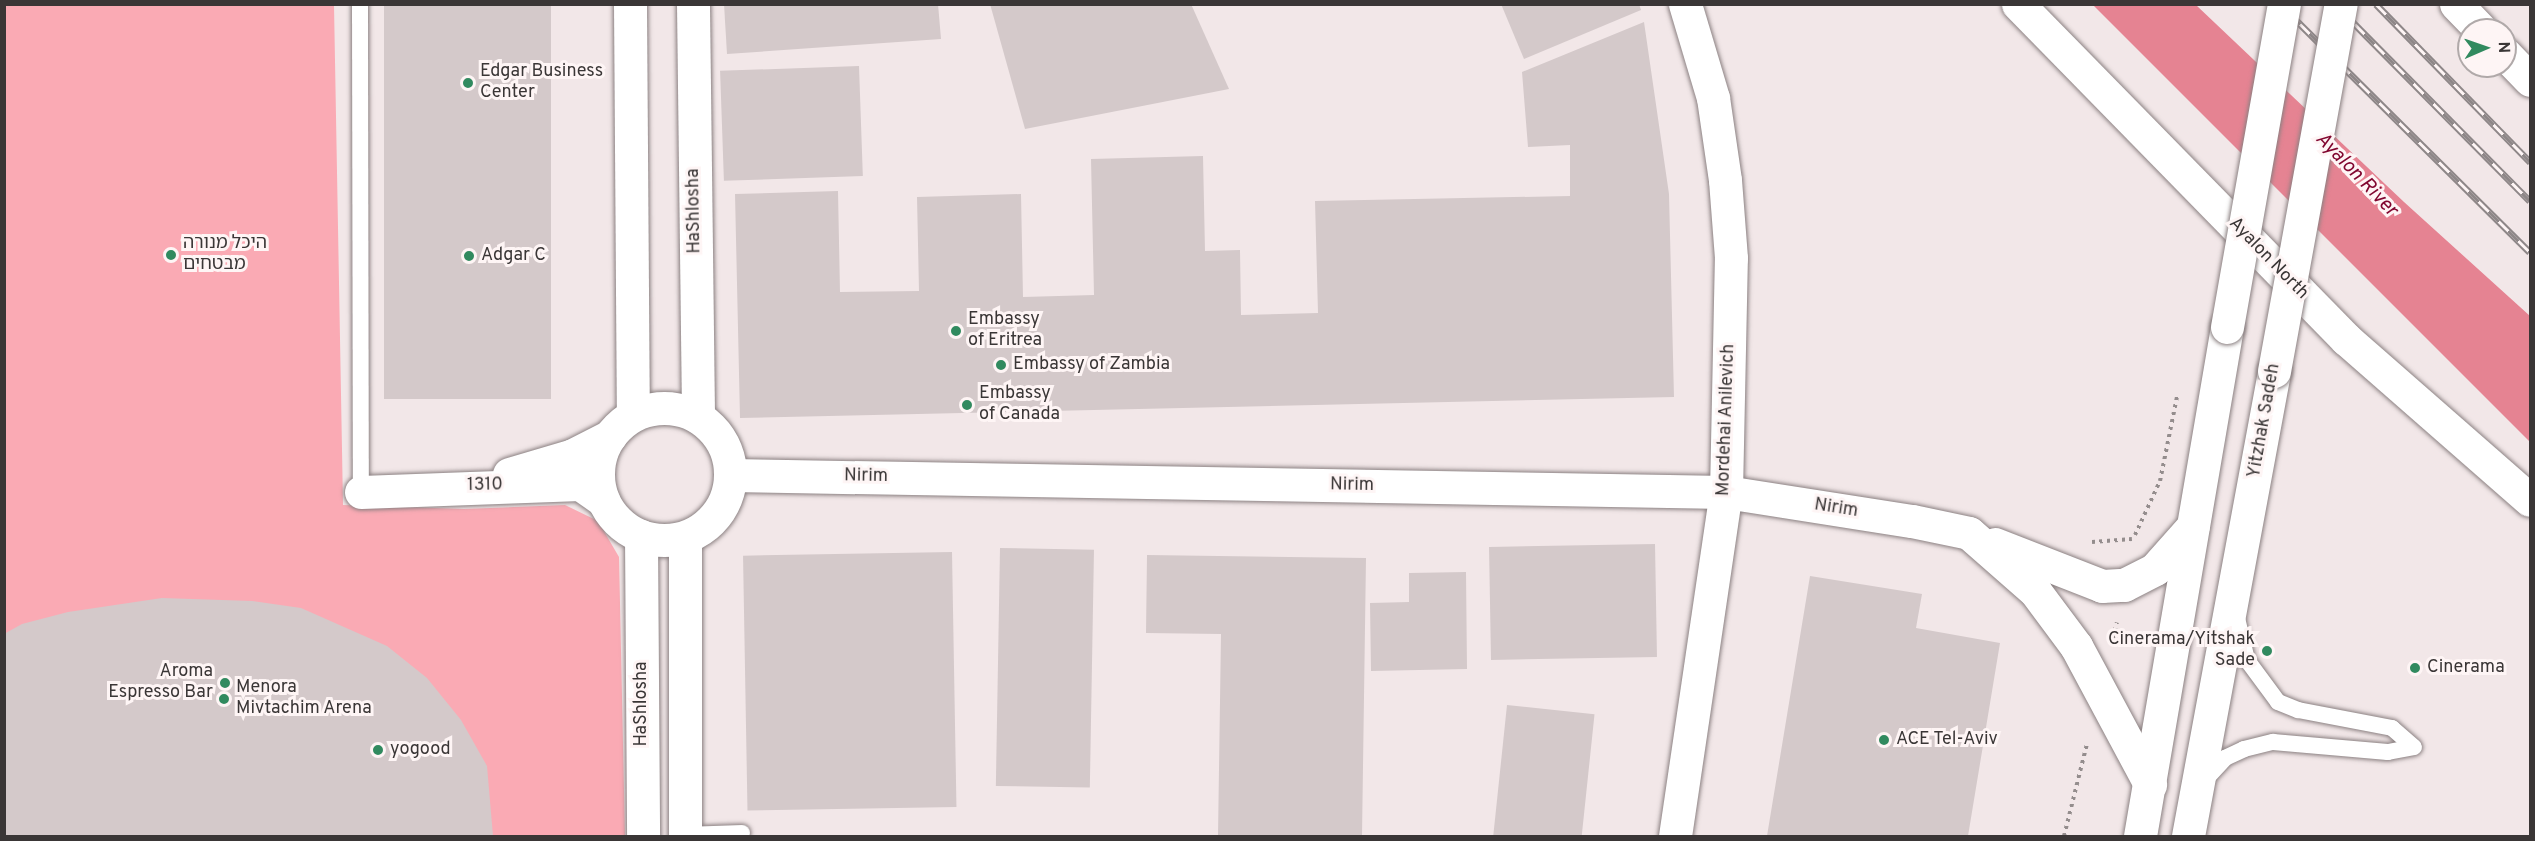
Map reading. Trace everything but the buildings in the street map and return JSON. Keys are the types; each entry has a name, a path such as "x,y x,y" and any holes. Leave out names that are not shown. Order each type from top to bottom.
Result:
{"main road":[{"path":"446,487 529,470 573,455 621,426 654,408 677,409 698,417 716,432 727,452 731,475 718,514 704,528 685,538 655,541 641,537 625,528 603,500 598,479 601,456 621,426 630,4"},
{"name":"HaShlosha","path":"693,4 698,417"},
{"name":"Mordehai Anilevich","path":"1675,837 1726,492 1731,258 1725,180 1713,98 1685,4"},
{"name":"Ayalon North","path":"2018,4 2346,339 2530,500"},
{"path":"2140,837 2284,4"},
{"name":"Yitzhak Sadeh","path":"2188,837 2341,4"},
{"path":"2456,4 2469,18"},
{"path":"2517,66 2530,80"},
{"name":"Nirim","path":"731,475 1726,492 1969,533 2067,574 2102,586 2124,585"},
{"name":"1310","path":"361,492 446,487 580,484 603,500"},
{"path":"2124,585 2155,569 2193,526"},
{"path":"1969,533 2035,591 2076,646 2150,784"},
{"name":"HaShlosha","path":"641,537 643,837"},
{"path":"684,836 685,538"}],"lane":[{"path":"360,4 361,492"},
{"path":"2197,790 2225,758 2244,749 2273,742 2388,752 2414,747 2392,728 2298,710 2278,702 2247,660 2239,630 2235,580"},
{"path":"684,836 742,833"}],"path":[{"path":"2124,585 2133,539 2160,481 2178,393"},
{"path":"2064,837 2090,735"}],"shaded area":[{"name":"היכל מנורה מבטחים","path":"5,5 334,5 343,505 464,509 565,505 598,521 619,557 625,836 5,836"}],"water":[{"name":"Ayalon River","path":"2093,5 2196,5 2404,202 2530,316 2530,442"}],"railway":[{"path":"2280,4 2530,252"},
{"path":"2335,4 2530,201"},
{"path":"2376,4 2530,162"}],"place":[{"name":"Edgar Business Center","path":"468,83"},
{"name":"היכל מנורה מבטחים","path":"171,255"},
{"name":"Adgar C","path":"469,256"},
{"name":"Embassy of Eritrea","path":"956,331"},
{"name":"Embassy of Zambia","path":"1001,365"},
{"name":"Embassy of Canada","path":"967,405"},
{"name":"Cinerama/Yitshak Sade","path":"2267,651"},
{"name":"Cinerama","path":"2415,668"},
{"name":"Aroma Espresso Bar","path":"225,683"},
{"name":"Menora Mivtachim Arena","path":"224,699"},
{"name":"ACE Tel-Aviv","path":"1884,740"},
{"name":"yogood","path":"378,750"}]}
